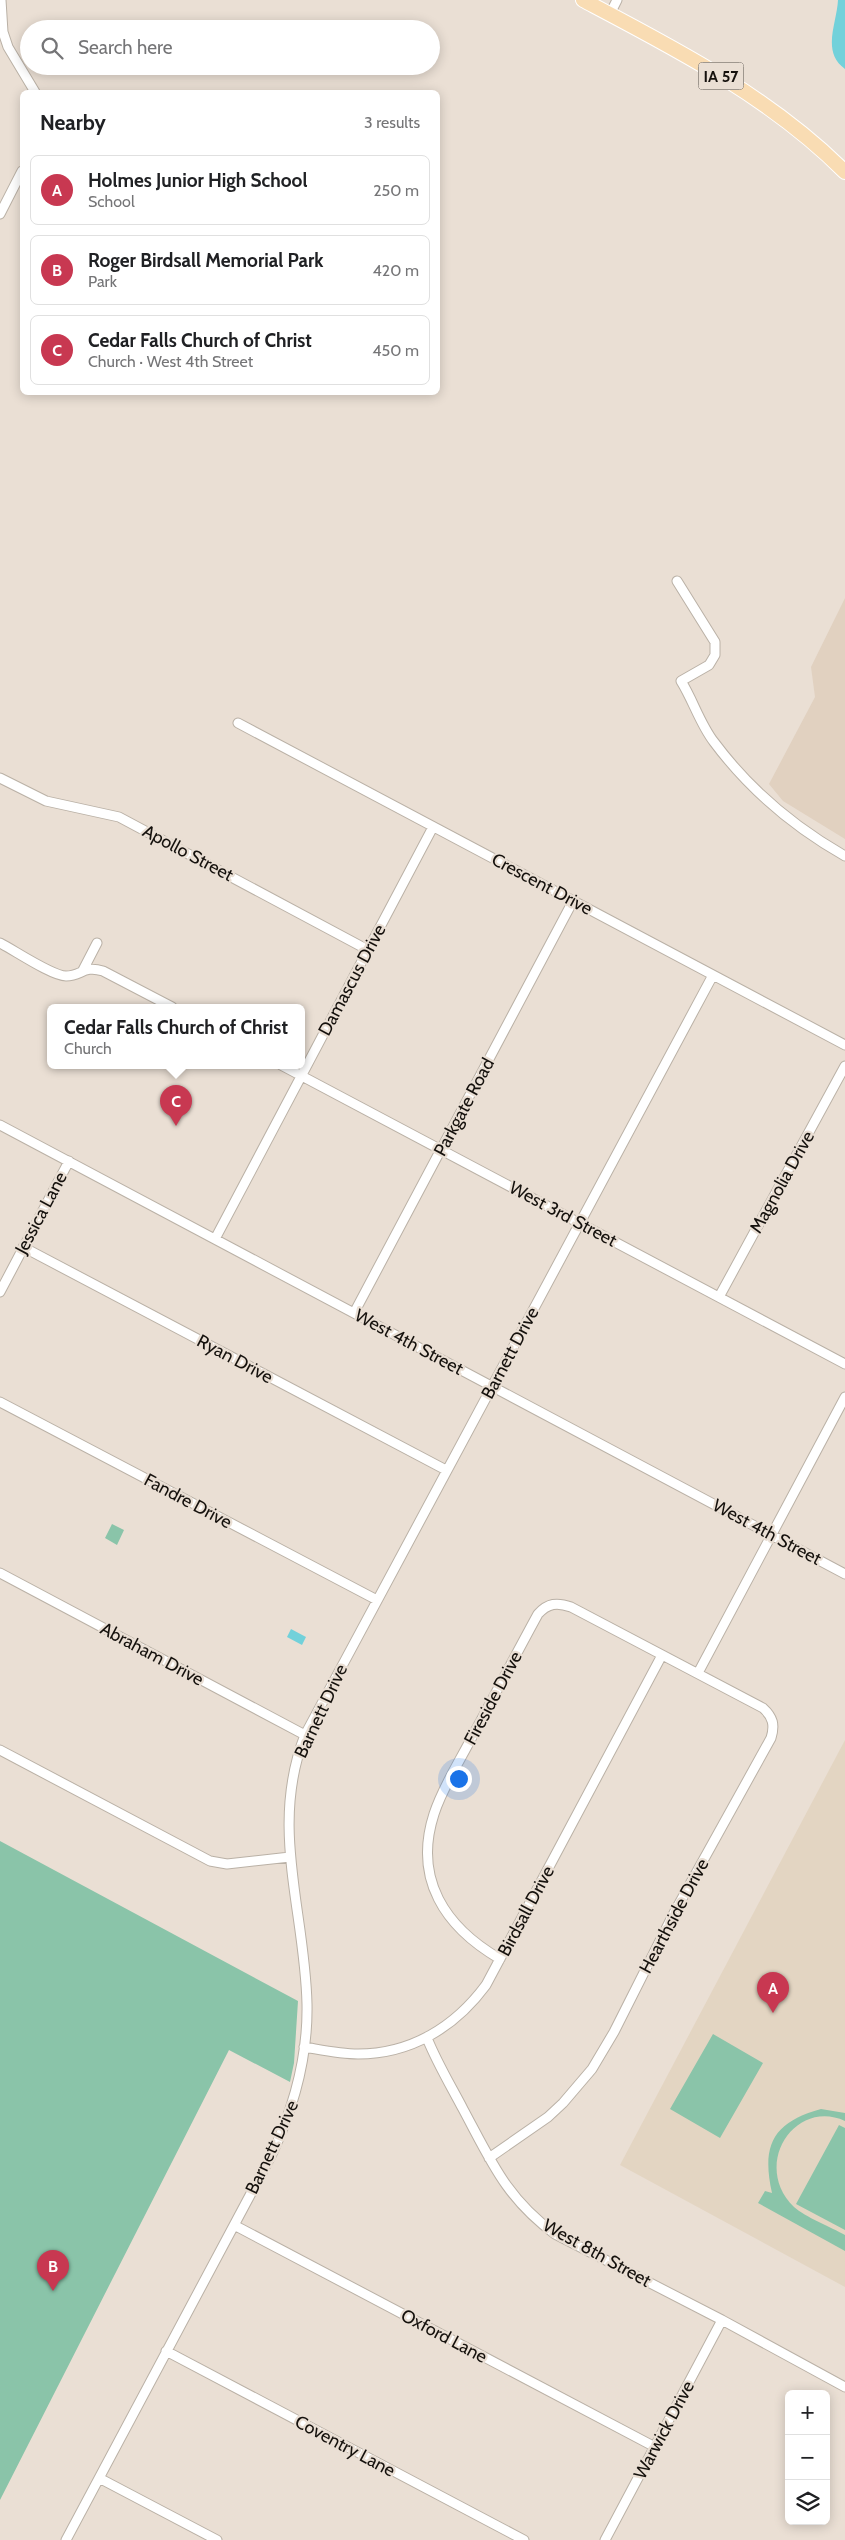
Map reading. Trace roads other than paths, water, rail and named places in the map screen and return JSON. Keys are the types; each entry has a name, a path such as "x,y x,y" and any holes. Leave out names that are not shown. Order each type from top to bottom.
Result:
{"main road":[{"name":"IA 57","path":"583,0 711,69 750,94 814,142 845,172"}],"street":[{"path":"1,0 2,24 8,47 20,67"},
{"path":"610,14 617,0"},
{"path":"25,75 34,90"},
{"path":"0,214 20,175"},
{"path":"677,581 715,642 715,655 709,665 681,681 712,740 751,786 784,816 845,856"},
{"name":"Crescent Drive","path":"238,723 845,1045"},
{"name":"Apollo Street","path":"0,778 46,801 119,817 368,950"},
{"name":"Damascus Drive","path":"305,1068 433,827"},
{"name":"Parkgate Road","path":"354,1312 573,901"},
{"path":"0,943 55,973 66,976 92,968 103,971 166,1004"},
{"path":"83,970 97,943"},
{"name":"Barnett Drive","path":"66,2540 282,2133 297,2092 304,2047 307,2004 287,1835 289,1797 296,1763 305,1735 712,975"},
{"name":"Magnolia Drive","path":"719,1298 845,1066"},
{"name":"West 3rd Street","path":"288,1069 845,1364"},
{"name":"Damascus Drive","path":"215,1239 305,1069"},
{"name":"West 4th Street","path":"0,1125 845,1574"},
{"name":"Jessica Lane","path":"0,1292 69,1161"},
{"name":"Ryan Drive","path":"24,1247 446,1470"},
{"path":"698,1673 845,1397"},
{"name":"Fandre Drive","path":"0,1402 377,1600"},
{"name":"Abraham Drive","path":"0,1573 305,1735"},
{"name":"Fireside Drive","path":"500,1959 464,1934 445,1910 432,1884 428,1841 440,1798 538,1614 551,1604 564,1604 698,1673"},
{"name":"Birdsall Drive","path":"304,2047 340,2053 374,2053 402,2048 427,2038 466,2009 486,1985 662,1654"},
{"name":"Hearthside Drive","path":"489,2158 548,2117 563,2103 592,2068 614,2032 674,1912 771,1738 774,1727 772,1720 763,1708 698,1673"},
{"path":"0,1750 210,1861 227,1864 290,1857"},
{"name":"West 8th Street","path":"427,2038 489,2158 516,2200 555,2234 722,2320 845,2387"},
{"name":"Oxford Lane","path":"234,2224 655,2447"},
{"name":"Warwick Drive","path":"605,2540 722,2320"},
{"name":"Coventry Lane","path":"166,2351 524,2540"},
{"path":"100,2478 217,2540"}],"water":[{"path":"838,0 845,0 845,69 838,62 832,46"},
{"path":"291,1629 306,1637 302,1645 287,1637"}],"place":[{"name":"Cedar Falls Church of Christ","path":"176,1126"},
{"name":"Holmes Junior High School","path":"773,2013"},
{"name":"Roger Birdsall Memorial Park","path":"53,2291"}]}
